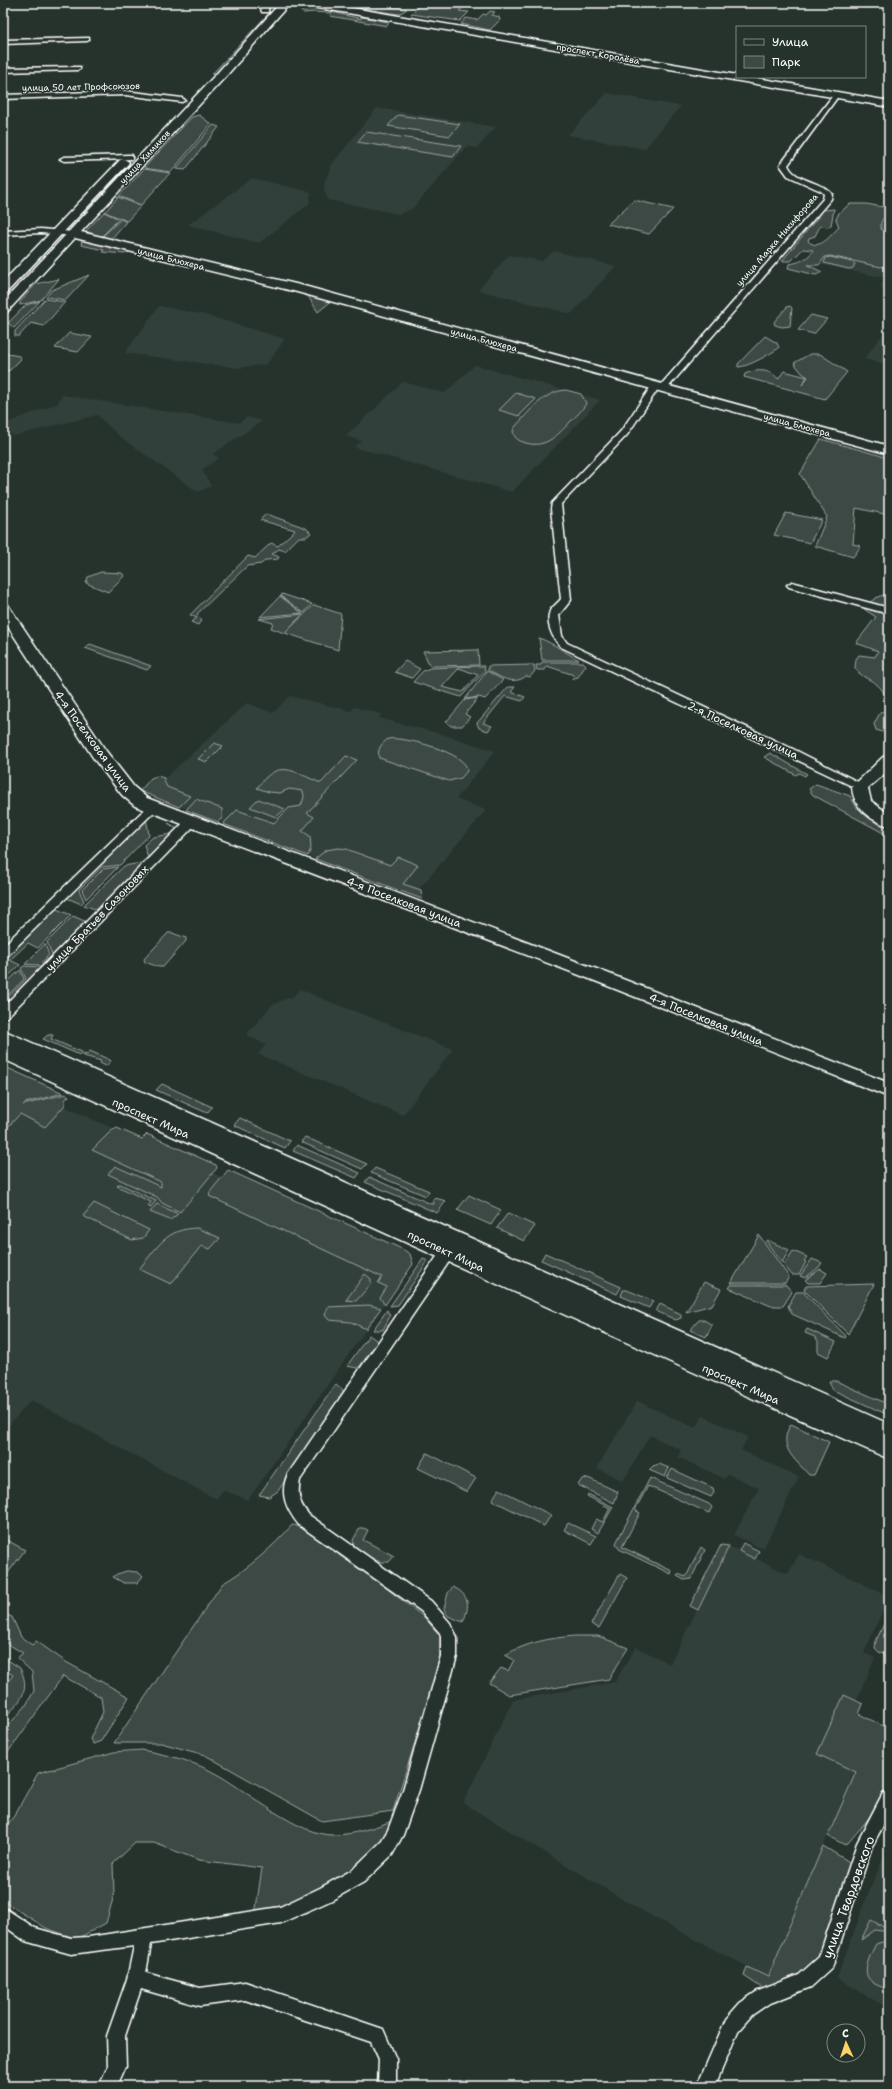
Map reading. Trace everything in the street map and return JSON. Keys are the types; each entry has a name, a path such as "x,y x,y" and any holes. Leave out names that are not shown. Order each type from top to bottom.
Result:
{"main road":[{"name":"проспект Королёва","path":"307,3 736,78"},
{"path":"250,26 273,6 315,4"},
{"name":"улица Химиков","path":"3,309 73,236 220,76 273,6"},
{"path":"206,74 220,76"},
{"name":"проспект Королёва","path":"739,78 889,104"},
{"path":"172,111 191,91"},
{"path":"182,100 196,102"},
{"path":"156,128 171,130"},
{"path":"131,154 144,159"},
{"name":"улица Химиков","path":"3,289 131,154"},
{"name":"улица Блюхера","path":"73,236 300,289 889,450"},
{"name":"4-я Поселковая улица","path":"3,608 100,755 135,798 191,822 618,984 889,1090"},
{"path":"889,761 860,787 860,797 864,804 889,822"},
{"name":"проспект Мира","path":"3,1037 889,1450"},
{"name":"проспект Мира","path":"3,1051 889,1434"}],"street":[{"path":"3,42 87,39"},
{"path":"3,70 78,68"},
{"name":"улица 50 лет Профсоюзов","path":"3,97 125,93 182,100"},
{"name":"улица Марка Никифорова","path":"659,388 827,198 828,194 822,188 794,177 785,169 784,165 836,95"},
{"path":"64,159 131,154"},
{"path":"3,233 73,236"},
{"path":"3,240 54,235"},
{"name":"2-я Поселковая улица","path":"659,388 624,433 558,504 556,509 566,600 555,611 556,632 559,641 580,653 775,744 860,787"},
{"path":"792,585 850,602 889,611"},
{"path":"3,953 153,807"},
{"name":"улица Братьев Сазоновых","path":"3,1014 191,822"},
{"path":"3,1915 31,1935 70,1946 89,1945 281,1915 326,1894 358,1876 386,1849 395,1835 411,1790 428,1725 449,1656 449,1637 445,1628 426,1606 304,1520 293,1506 290,1494 293,1478 452,1246"},
{"name":"улица Твардовского","path":"706,2086 732,2025 746,2009 762,1998 805,1981 826,1962 866,1843 889,1799"},
{"path":"108,2086 117,2066 116,2036 136,1980 144,1936"},
{"path":"136,1980 200,1996 245,1991 377,2035 387,2052 390,2070 388,2086"}],"shaded area":[{"path":"607,93 681,106 644,149 568,135"},
{"path":"377,108 496,127 477,148 467,146 413,208 405,212 399,214 328,200 324,189 325,181 332,164"},
{"path":"252,178 311,192 309,204 259,243 188,225"},
{"path":"889,210 889,289 880,287 885,278 810,262"},
{"path":"554,251 616,266 571,314 478,290 509,255 542,261"},
{"path":"159,306 205,315 285,339 267,364 239,368 125,353"},
{"path":"889,326 889,365 864,359"},
{"path":"475,365 600,400 512,492 354,447 362,441 346,436 403,382 445,393"},
{"path":"62,395 239,423 247,417 262,421 213,454 219,458 202,470 211,486 198,492 119,436 97,415 13,436 3,424 57,404"},
{"path":"290,696 351,711 354,707 381,714 379,718 448,736 495,751 456,799 486,810 413,896 140,791 151,778 157,776 165,778 247,703 273,713"},
{"path":"300,989 453,1049 403,1115 258,1054 266,1045 246,1035 272,1005 288,998 291,999"},
{"path":"3,1079 412,1263 248,1500 223,1490 216,1499 31,1400 3,1432"},
{"path":"637,1401 695,1428 703,1416 748,1437 741,1450 799,1477 763,1549 734,1535 759,1488 728,1474 725,1479 678,1457 681,1450 650,1435 623,1481 597,1468"},
{"path":"729,1546 788,1574 799,1554 889,1596 864,1653 875,1658 856,1701 844,1696 818,1754 857,1772 825,1842 768,1977 639,1909 463,1803 513,1700 615,1682 636,1647 670,1664"},
{"path":"889,1844 889,2009 837,1978 866,1899"}],"green space":[{"path":"422,3 469,3 459,11 469,12 460,21 411,14"},
{"path":"368,4 407,9 399,14 364,9"},
{"path":"306,6 333,11 329,13 303,13 297,7"},
{"path":"275,9 216,75 212,74 269,13"},
{"path":"490,11 495,12 492,15 499,17 500,20 490,30 461,24 466,18 477,20 483,14 486,15"},
{"path":"332,12 361,19 362,17 389,22 387,26 330,16"},
{"path":"199,115 211,124 171,172 144,168 192,117"},
{"path":"398,115 460,124 450,136 388,126"},
{"path":"213,125 219,127 185,170 176,169"},
{"path":"366,132 461,146 453,157 357,142"},
{"path":"123,167 129,168 73,227 70,227"},
{"path":"144,169 170,173 141,205 119,196"},
{"path":"118,197 141,206 127,221 105,212"},
{"path":"634,200 673,209 649,234 608,224"},
{"path":"850,204 866,204 889,208 889,214 886,214 881,222 881,229 889,234 889,264 881,267 830,256 825,257 819,265 808,265 822,272 816,275 788,268 789,264 803,260 809,256 813,250 803,249 791,261 782,261 824,210 834,209 831,225 828,227 820,226 815,236 809,238 808,241 812,244 821,244 839,227 836,219 839,213"},
{"path":"104,212 119,219 101,237 86,231"},
{"path":"121,219 126,222 111,239 102,237"},
{"path":"82,239 127,250 129,252 124,254 102,252 104,250 81,245"},
{"path":"49,247 56,248 3,303 3,296"},
{"path":"830,257 855,264 853,268 849,269 824,263 826,258"},
{"path":"89,275 66,300 46,297 52,290"},
{"path":"59,279 41,300 20,305 20,302 36,284"},
{"path":"306,293 329,300 329,303 318,312"},
{"path":"45,299 65,302 44,326 31,323 19,336 15,336 15,331"},
{"path":"40,301 14,328 8,323 26,305"},
{"path":"790,306 792,308 790,326 782,327 775,325 774,322 787,307"},
{"path":"811,315 827,319 814,334 798,330"},
{"path":"69,333 92,337 78,352 55,348"},
{"path":"765,336 777,343 779,348 753,363 738,367 738,364"},
{"path":"3,353 19,356 21,359 10,370 3,372"},
{"path":"810,354 820,354 847,372 825,399 744,377 745,374 749,372 763,371 771,373 778,379 784,371 807,377 802,385 808,377 802,373 794,363"},
{"path":"566,390 581,394 586,403 579,413 555,437 544,443 537,444 523,442 516,438 513,431 515,427 538,403 550,394"},
{"path":"516,393 536,399 519,416 499,410"},
{"path":"821,439 889,458 889,515 856,508 853,544 861,546 853,557 815,546 827,517 800,474"},
{"path":"786,513 822,520 810,543 774,535"},
{"path":"266,514 306,528 311,533 306,537 299,537 285,551 279,549 272,554 279,557 278,559 266,560 261,564 247,566 197,614 202,619 198,625 191,622 197,618 190,615 248,556 255,558 271,543 278,546 295,530 260,520"},
{"path":"101,572 122,573 124,576 108,592 86,583 88,577"},
{"path":"282,594 312,604 304,613 281,596"},
{"path":"889,594 889,699 886,698 883,691 875,683 859,673 855,668 856,659 859,655 875,657 878,651 856,643 876,617 864,609 875,598"},
{"path":"280,596 302,613 260,617"},
{"path":"314,605 341,614 338,650 285,633"},
{"path":"303,614 284,633 271,628 273,623 259,619"},
{"path":"539,638 554,645 579,660 542,660"},
{"path":"90,644 151,666 147,670 85,648"},
{"path":"478,650 479,665 430,666 423,651"},
{"path":"405,661 420,669 412,678 395,672"},
{"path":"542,662 583,662 586,665 578,677 572,679 574,675 547,666 545,670 537,670 536,665 541,665"},
{"path":"534,665 535,671 530,677 526,676 517,680 502,678 488,670 488,666"},
{"path":"484,666 485,671 461,697 413,682 423,671 430,668","holes":["459,668 478,675 463,692 442,687"]},
{"path":"487,671 503,680 485,699 479,697 465,699"},
{"path":"508,687 515,687 511,692 525,697 522,701 505,696 483,723 492,726 488,731 479,728 477,723"},
{"path":"478,698 465,714 470,717 462,726 451,726 446,722 465,700"},
{"path":"889,710 889,734 876,730 874,724 880,713"},
{"path":"388,739 407,740 447,752 465,764 467,771 461,778 449,781 379,758 380,747"},
{"path":"214,743 223,746 207,762 198,759"},
{"path":"770,753 807,774 805,776 799,773 796,775 764,757"},
{"path":"346,756 357,760 307,813 314,817 302,831 310,836 311,848 308,856 223,824 237,810 274,823 289,808 301,806 304,797 303,791 289,789 280,793 269,792 257,788 265,778 280,770 287,770 321,783"},
{"path":"157,776 164,778 167,787 190,796 179,807 140,791 151,778"},
{"path":"816,784 850,796 857,808 889,827 889,836 813,795 809,789"},
{"path":"196,799 222,809 222,818 218,822 186,810"},
{"path":"258,799 285,809 276,817 250,807"},
{"path":"146,818 149,835 120,865 102,867 79,890 84,901 81,904 65,897"},
{"path":"168,823 179,829 100,911 84,905 124,866 141,863 148,857 144,845 153,837 172,834 177,829"},
{"path":"339,848 346,849 390,865 398,857 418,865 403,884 421,890 422,899 315,859 326,850"},
{"path":"118,867 86,899 82,890 103,869"},
{"path":"54,908 71,915 38,948 28,943 10,960 20,965 3,981 3,959"},
{"path":"73,916 89,923 7,1007 3,1005 3,1002 26,979 21,968 24,966 40,967 52,955 47,942"},
{"path":"168,933 186,938 186,941 163,967 145,962 144,959"},
{"path":"45,944 49,955 39,965 25,964"},
{"path":"20,970 24,979 3,1000 3,986"},
{"path":"48,1035 53,1035 51,1039 82,1052 82,1056 43,1039"},
{"path":"90,1051 111,1061 106,1066 100,1063 101,1061 84,1056 84,1053 87,1054"},
{"path":"3,1066 63,1093 25,1103 23,1105 65,1094 69,1096 65,1100 65,1105 45,1127 20,1114 3,1132"},
{"path":"162,1084 212,1107 207,1113 156,1090"},
{"path":"240,1118 290,1141 285,1148 234,1125"},
{"path":"117,1128 142,1139 147,1134 216,1165 217,1168 180,1212 162,1203 157,1197 108,1174 115,1166 161,1187 161,1182 92,1150 111,1131"},
{"path":"305,1137 367,1164 362,1169 301,1142"},
{"path":"297,1145 360,1173 356,1178 293,1151"},
{"path":"375,1168 429,1191 426,1196 371,1173"},
{"path":"228,1170 402,1249 410,1254 413,1264 385,1305 380,1298 387,1287 378,1283 382,1277 209,1196 210,1192"},
{"path":"369,1177 431,1204 434,1204 433,1200 435,1198 446,1201 437,1213 365,1182"},
{"path":"120,1184 156,1201 150,1208 148,1206 151,1202 117,1186"},
{"path":"469,1195 501,1210 491,1225 457,1210"},
{"path":"94,1203 149,1230 143,1238 132,1240 83,1216"},
{"path":"157,1204 178,1214 170,1220 150,1212"},
{"path":"508,1213 535,1226 524,1241 497,1228"},
{"path":"197,1228 220,1238 210,1249 201,1246 171,1284 139,1269 157,1247 170,1236 186,1229"},
{"path":"759,1235 789,1277 785,1283 731,1283"},
{"path":"767,1240 789,1250 782,1263 766,1241"},
{"path":"793,1251 807,1257 799,1275 792,1275 784,1265"},
{"path":"545,1253 621,1287 617,1294 541,1260"},
{"path":"423,1259 428,1261 398,1305 390,1306"},
{"path":"812,1259 822,1263 805,1278 800,1276"},
{"path":"820,1269 827,1273 820,1283 808,1283 805,1280"},
{"path":"365,1274 371,1279 371,1284 356,1301 346,1300"},
{"path":"704,1282 721,1289 712,1305 686,1312"},
{"path":"874,1284 848,1334 804,1290 806,1286"},
{"path":"731,1285 786,1285 792,1292 783,1306 771,1306 729,1288"},
{"path":"623,1290 627,1290 653,1301 649,1308 621,1296"},
{"path":"796,1292 803,1292 846,1336 845,1338 792,1314 788,1306"},
{"path":"660,1304 681,1314 681,1318 676,1320 656,1311"},
{"path":"369,1305 381,1308 366,1329 351,1322 329,1320 325,1315 328,1307"},
{"path":"387,1310 390,1316 383,1330 373,1330"},
{"path":"699,1320 704,1320 712,1325 706,1337 690,1330"},
{"path":"807,1329 836,1342 828,1357 818,1352 818,1341 815,1337 805,1333"},
{"path":"369,1335 376,1340 377,1343 360,1366 357,1368 347,1366"},
{"path":"829,1381 836,1381 888,1404 884,1413 833,1390"},
{"path":"336,1384 343,1390 343,1393 278,1491 269,1497 259,1495"},
{"path":"791,1424 829,1442 814,1475 809,1475 789,1452 786,1439 787,1432"},
{"path":"427,1453 476,1478 467,1492 418,1468"},
{"path":"659,1464 669,1468 665,1477 649,1470 653,1466"},
{"path":"672,1469 713,1488 714,1492 711,1497 667,1478"},
{"path":"588,1478 618,1492 614,1503 578,1485 582,1479"},
{"path":"650,1478 709,1504 712,1507 709,1513 648,1486 635,1510 640,1513 622,1547 672,1571 671,1574 619,1549 616,1543"},
{"path":"499,1489 551,1515 544,1526 492,1500"},
{"path":"588,1494 613,1507 598,1533 591,1529 596,1519 603,1522 610,1508 587,1496"},
{"path":"568,1523 596,1536 591,1544 564,1530"},
{"path":"292,1525 309,1532 339,1552 339,1555 381,1584 425,1618 440,1636 440,1657 434,1683 393,1811 322,1821 205,1755 161,1743 114,1743 222,1584 241,1572 260,1557"},
{"path":"360,1528 368,1530 363,1540 394,1556 389,1562 380,1562 355,1550 353,1540"},
{"path":"3,1538 25,1550 5,1577 3,1576"},
{"path":"743,1543 759,1551 755,1559 739,1551"},
{"path":"721,1545 729,1546 698,1610 690,1606"},
{"path":"701,1547 705,1550 691,1579 684,1580 677,1576 678,1574 686,1577"},
{"path":"127,1571 137,1572 143,1576 137,1583 124,1583 113,1577"},
{"path":"620,1574 627,1578 599,1628 591,1624"},
{"path":"453,1587 463,1594 467,1602 467,1611 463,1622 448,1616 444,1609 448,1593"},
{"path":"3,1613 12,1617 21,1637 32,1645 36,1641 66,1662 129,1697 101,1741 93,1744 90,1739 103,1712 101,1697 63,1676 3,1759 3,1731 25,1707 34,1691 32,1672 17,1658 23,1653 3,1641"},
{"path":"889,1613 889,1657 879,1652 875,1648 876,1641"},
{"path":"575,1636 598,1636 628,1648 609,1679 509,1695 489,1683 501,1668 508,1671 514,1660 505,1655 539,1641"},
{"path":"3,1657 20,1668 25,1684 19,1702 3,1720 3,1689 13,1675 3,1669"},
{"path":"844,1695 863,1704 859,1714 889,1729 890,1776 887,1789 878,1806 848,1843 843,1844 828,1836 856,1772 817,1754"},
{"path":"142,1750 163,1754 201,1766 232,1783 290,1821 306,1829 320,1833 333,1835 349,1834 395,1820 391,1831 359,1869 289,1907 255,1915 262,1868 199,1860 154,1843 135,1843 113,1864 114,1895 106,1923 77,1939 46,1928 3,1901 3,1830 14,1816 38,1773 114,1752"},
{"path":"823,1846 851,1863 819,1961 804,1976 765,1990 744,1976 747,1967 768,1977"},
{"path":"871,1920 889,1930 889,1932 875,1930 861,1940"},
{"path":"882,1942 889,1944 889,1989 872,1982 866,1972 869,1959 876,1944"}]}
